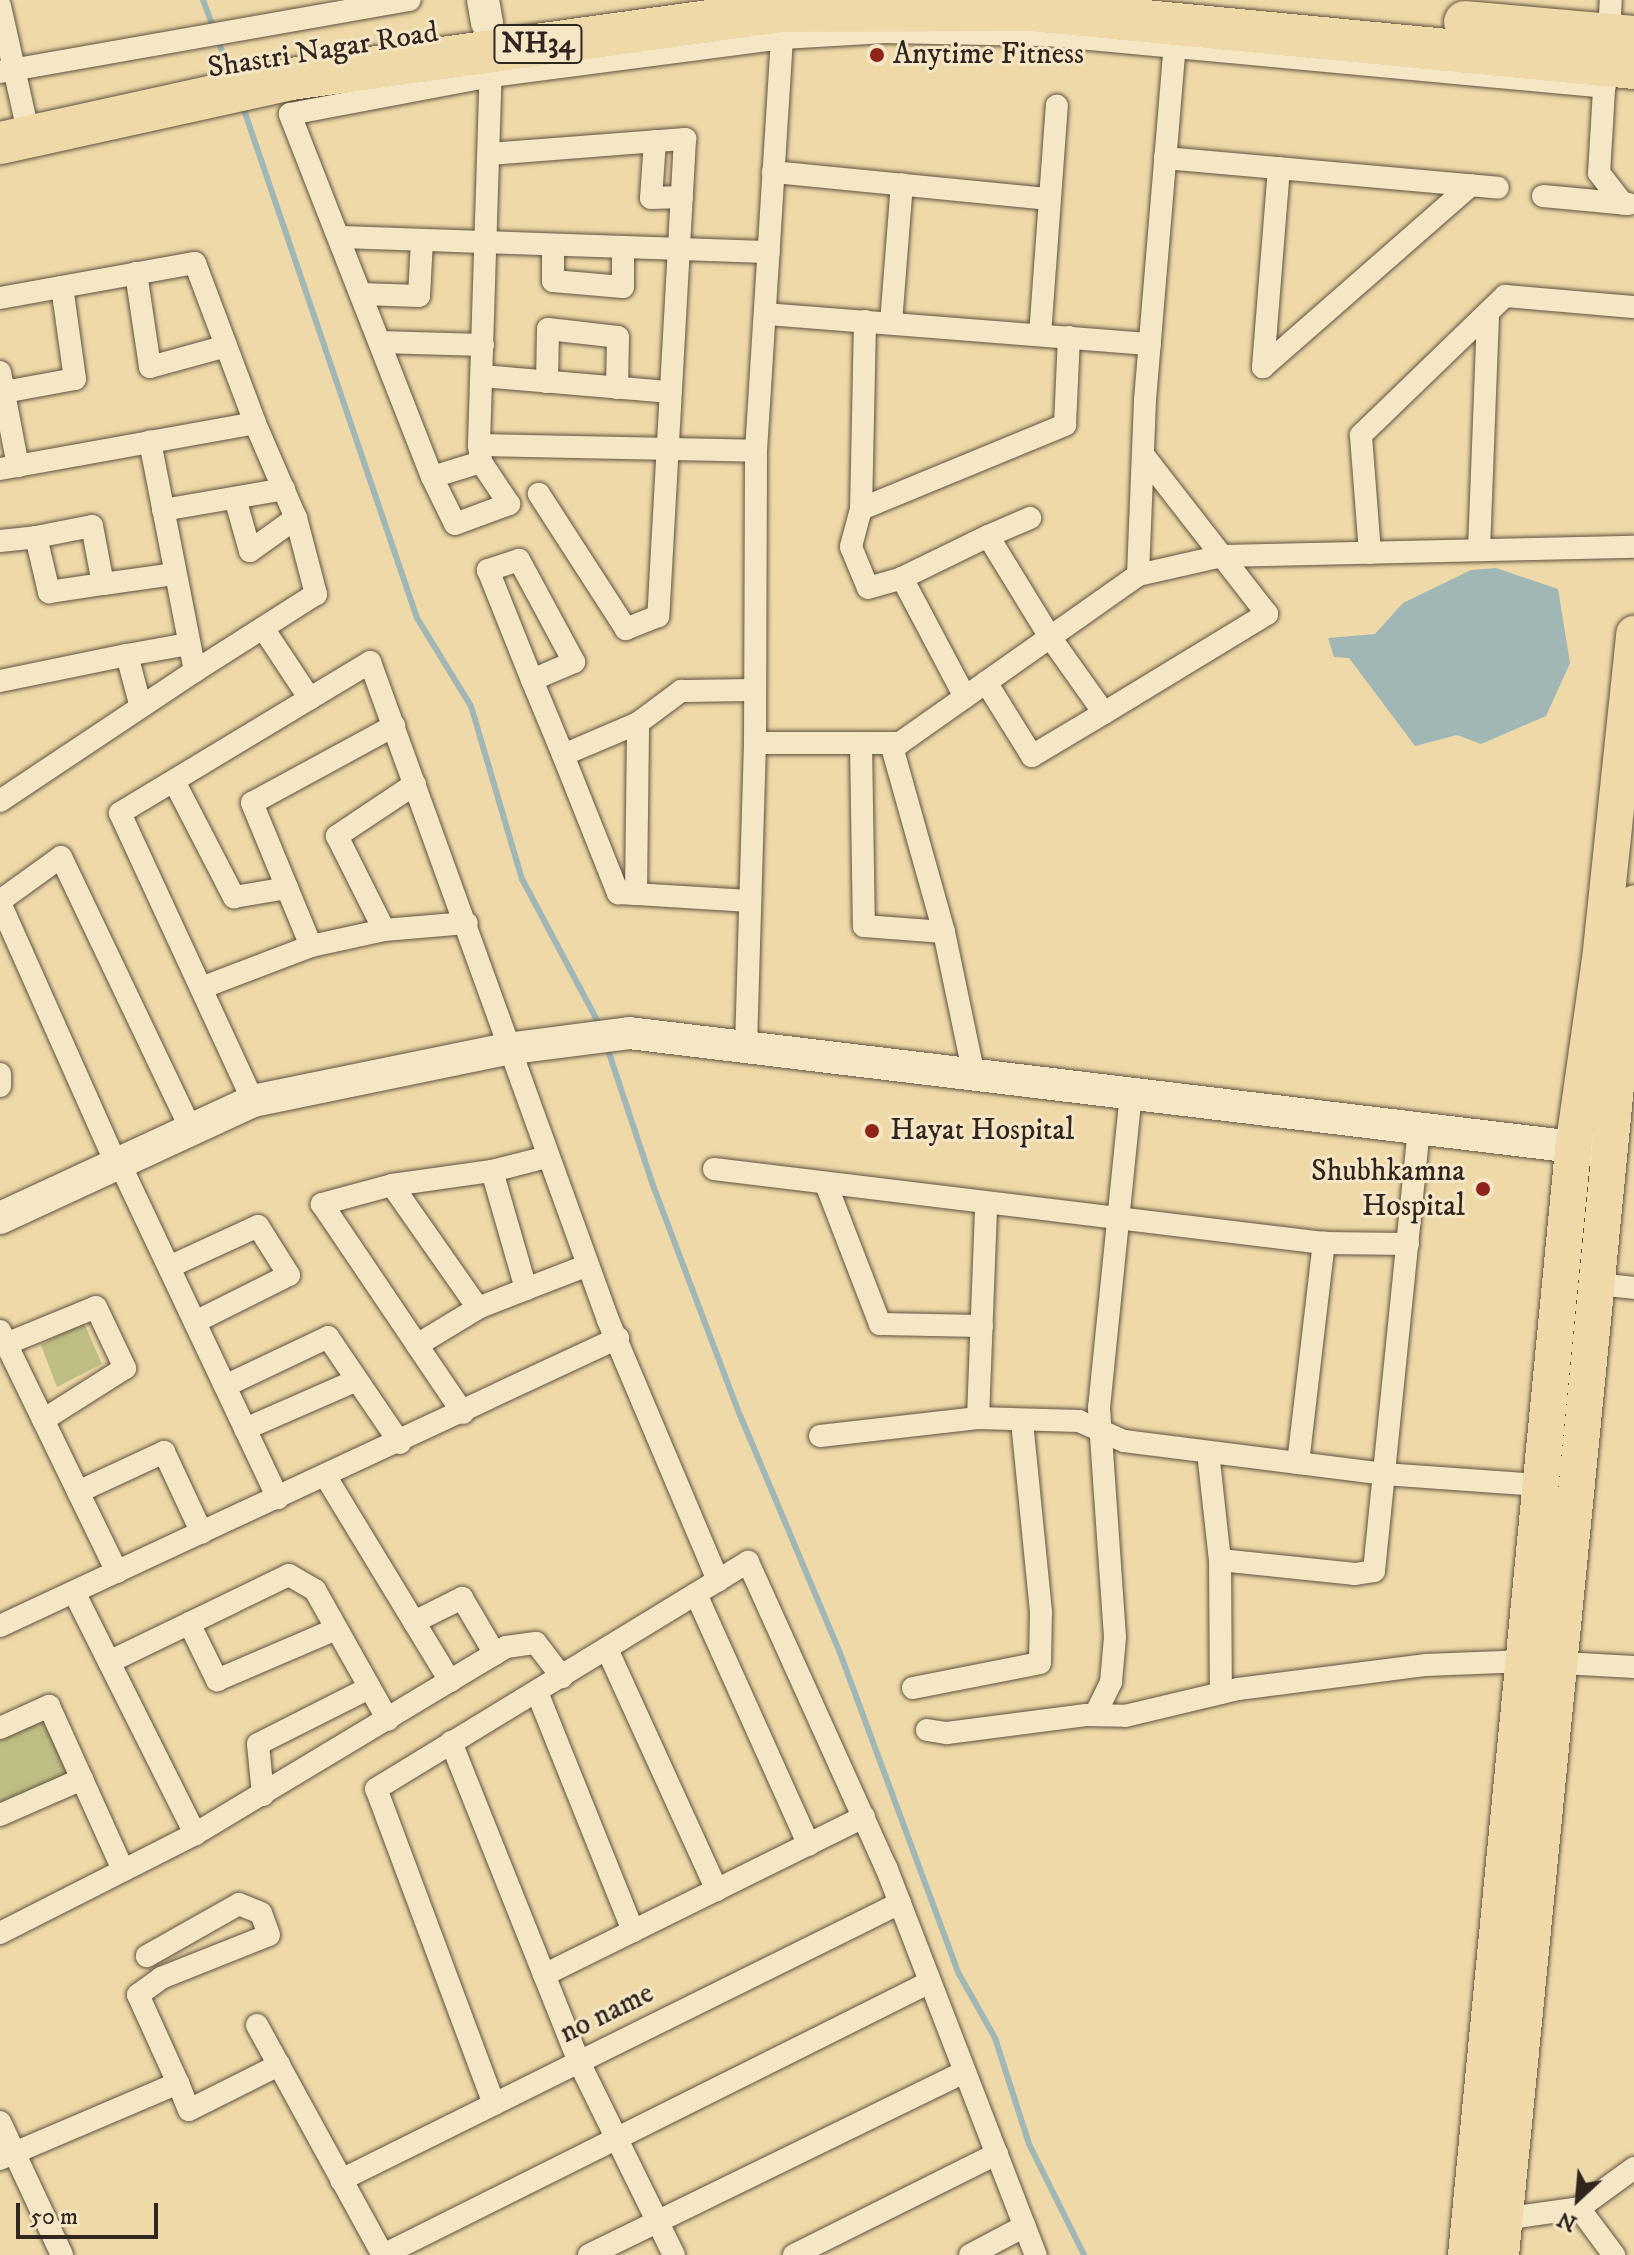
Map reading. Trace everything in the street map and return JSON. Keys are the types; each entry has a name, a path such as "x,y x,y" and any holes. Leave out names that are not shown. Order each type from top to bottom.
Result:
{"highway":[{"name":"Shastri Nagar Road","path":"13,126 287,67 488,37 648,0"},
{"path":"1233,0 1614,37"},
{"name":"NH34","path":"488,37 1031,10 1176,34 1614,37"}],"main road":[{"path":"1466,2255 1492,2231 1542,1663 1597,1284 1610,1150 1621,962 1634,634"},
{"path":"1542,1663 1539,1485 1573,1149 1634,904"}],"street":[{"path":"7,71 217,37 410,0"},
{"path":"0,6 13,126"},
{"path":"746,1046 755,743 756,451 784,24"},
{"path":"1138,575 1150,344 1176,34"},
{"path":"488,37 489,154 480,453 509,504 455,524 432,477 290,114 488,37"},
{"path":"1614,37 1599,173 1629,204"},
{"path":"1040,335 1057,106"},
{"path":"489,154 685,139 658,616 626,629 539,494"},
{"path":"655,141 651,198 682,197"},
{"path":"1165,158 1498,188"},
{"path":"1279,168 1263,367 1471,185"},
{"path":"773,172 1049,199"},
{"path":"891,323 902,184"},
{"path":"1543,196 1629,204"},
{"path":"339,237 769,252"},
{"path":"361,294 419,296 422,240"},
{"path":"553,245 553,281 623,287 623,247"},
{"path":"0,298 195,263 255,423 296,518 316,594 140,704 0,801"},
{"path":"136,273 150,367 226,346"},
{"path":"62,287 75,379 2,382 9,467 255,423"},
{"path":"1370,553 1361,435 1505,296 1634,307"},
{"path":"1479,550 1488,313"},
{"path":"766,314 1150,344"},
{"path":"865,321 861,509 851,547 868,588 902,578 1030,518"},
{"path":"547,382 548,329 618,337 617,388"},
{"path":"861,509 1065,425 1069,337"},
{"path":"380,342 483,345"},
{"path":"482,376 670,392"},
{"path":"150,441 195,671"},
{"path":"432,477 480,453 666,449 756,451"},
{"path":"986,682 1032,756 1267,614 1143,455"},
{"path":"163,510 284,489"},
{"path":"235,498 250,551 296,518"},
{"path":"0,541 92,526 103,584"},
{"path":"988,536 1050,637 1104,713"},
{"path":"36,537 49,592 175,574"},
{"path":"755,743 900,743 1138,575 1222,556 1634,547"},
{"path":"532,680 574,662 519,560 488,570 532,680 563,755 618,893 750,901"},
{"path":"902,578 965,697"},
{"path":"263,628 310,699"},
{"path":"0,681 189,644"},
{"path":"127,655 140,704"},
{"path":"253,1101 120,813 370,662 467,923 506,1049 588,1265 718,1581"},
{"path":"563,755 638,723 681,691 755,690"},
{"path":"636,894 638,723"},
{"path":"311,946 252,803 394,726"},
{"path":"861,743 864,926 944,932"},
{"path":"891,743 944,932 974,1075"},
{"path":"174,781 234,897 287,888"},
{"path":"384,930 337,836 415,784"},
{"path":"191,1130 61,857 0,902 118,1163 278,1498"},
{"path":"201,988 311,946 384,930 467,923"},
{"path":"0,1218 253,1101 506,1049 629,1033 1419,1131 1573,1149 1610,1150"},
{"path":"0,1074 0,1086"},
{"path":"1095,1715 1111,1682 1115,1637 1101,1432 1115,1220 1131,1094"},
{"path":"1220,1560 1355,1574 1374,1571 1419,1131"},
{"path":"463,1413 322,1204 392,1185 492,1171 547,1157"},
{"path":"714,1169 986,1205 1324,1243 1408,1244"},
{"path":"492,1171 526,1289"},
{"path":"826,1184 880,1324 982,1326"},
{"path":"392,1185 478,1308"},
{"path":"978,1418 986,1205"},
{"path":"169,1267 258,1226 289,1275 195,1322"},
{"path":"1298,1463 1324,1243"},
{"path":"417,1345 478,1308 588,1265"},
{"path":"1597,1284 1634,1288"},
{"path":"43,1420 125,1368 96,1307 3,1338 8,1369 43,1420 117,1572"},
{"path":"225,1386 328,1337 400,1443"},
{"path":"0,1626 400,1443 618,1338"},
{"path":"245,1429 357,1380"},
{"path":"820,1436 978,1418 1079,1421 1124,1441 1384,1474 1539,1485"},
{"path":"913,1688 1040,1663 1041,1612 1022,1421"},
{"path":"78,1492 164,1452 202,1533"},
{"path":"1208,1452 1220,1560 1221,1693"},
{"path":"326,1477 450,1681"},
{"path":"494,2104 376,1789 748,1562 900,1903 1036,2255"},
{"path":"109,1662 289,1575 315,1590 388,1720"},
{"path":"74,1592 195,1834"},
{"path":"696,1594 809,1845"},
{"path":"414,1622 462,1598 495,1654"},
{"path":"189,1623 217,1680 336,1629"},
{"path":"0,1933 195,1834 495,1654 536,1643 562,1677"},
{"path":"607,1649 717,1890"},
{"path":"927,1730 947,1733 1095,1715 1125,1716 1221,1693 1426,1665 1542,1663 1634,1667"},
{"path":"263,1795 258,1744 369,1688"},
{"path":"537,1692 633,1931"},
{"path":"0,1728 49,1706 123,1870"},
{"path":"451,1742 579,2062 674,2255"},
{"path":"0,1815 82,1779"},
{"path":"544,1975 864,1817"},
{"name":"no name","path":"341,2180 900,1903"},
{"path":"147,1956 239,1904 261,1913 269,1935 161,1978 138,1995 189,2110 279,2065"},
{"path":"257,2025 383,2255 930,1982"},
{"path":"589,2255 965,2072"},
{"path":"7,2156 178,2083"},
{"path":"0,2122 7,2156 62,2255"},
{"path":"794,2255 997,2154"},
{"path":"1492,2231 1579,2208 1634,2168"},
{"path":"1579,2208 1614,2255"},
{"path":"970,2255 1025,2226"}],"green space":[{"path":"83,1321 102,1364 57,1387 41,1345"},
{"path":"47,1718 72,1777 0,1807 0,1739"}],"water":[{"path":"1496,568 1558,589 1570,663 1546,716 1481,744 1457,735 1415,746 1349,658 1334,657 1328,638 1375,634 1403,603 1471,570"}],"waterway":[{"path":"203,0 231,75"},
{"path":"242,104 417,618 471,706 522,879 600,1026"},
{"path":"606,1044 654,1188 740,1415 840,1653 959,1974 995,2038 1029,2144 1084,2255"}],"place":[{"name":"Anytime Fitness","path":"877,55"},
{"name":"Hayat Hospital","path":"872,1131"},
{"name":"Shubhkamna Hospital","path":"1483,1189"}]}
